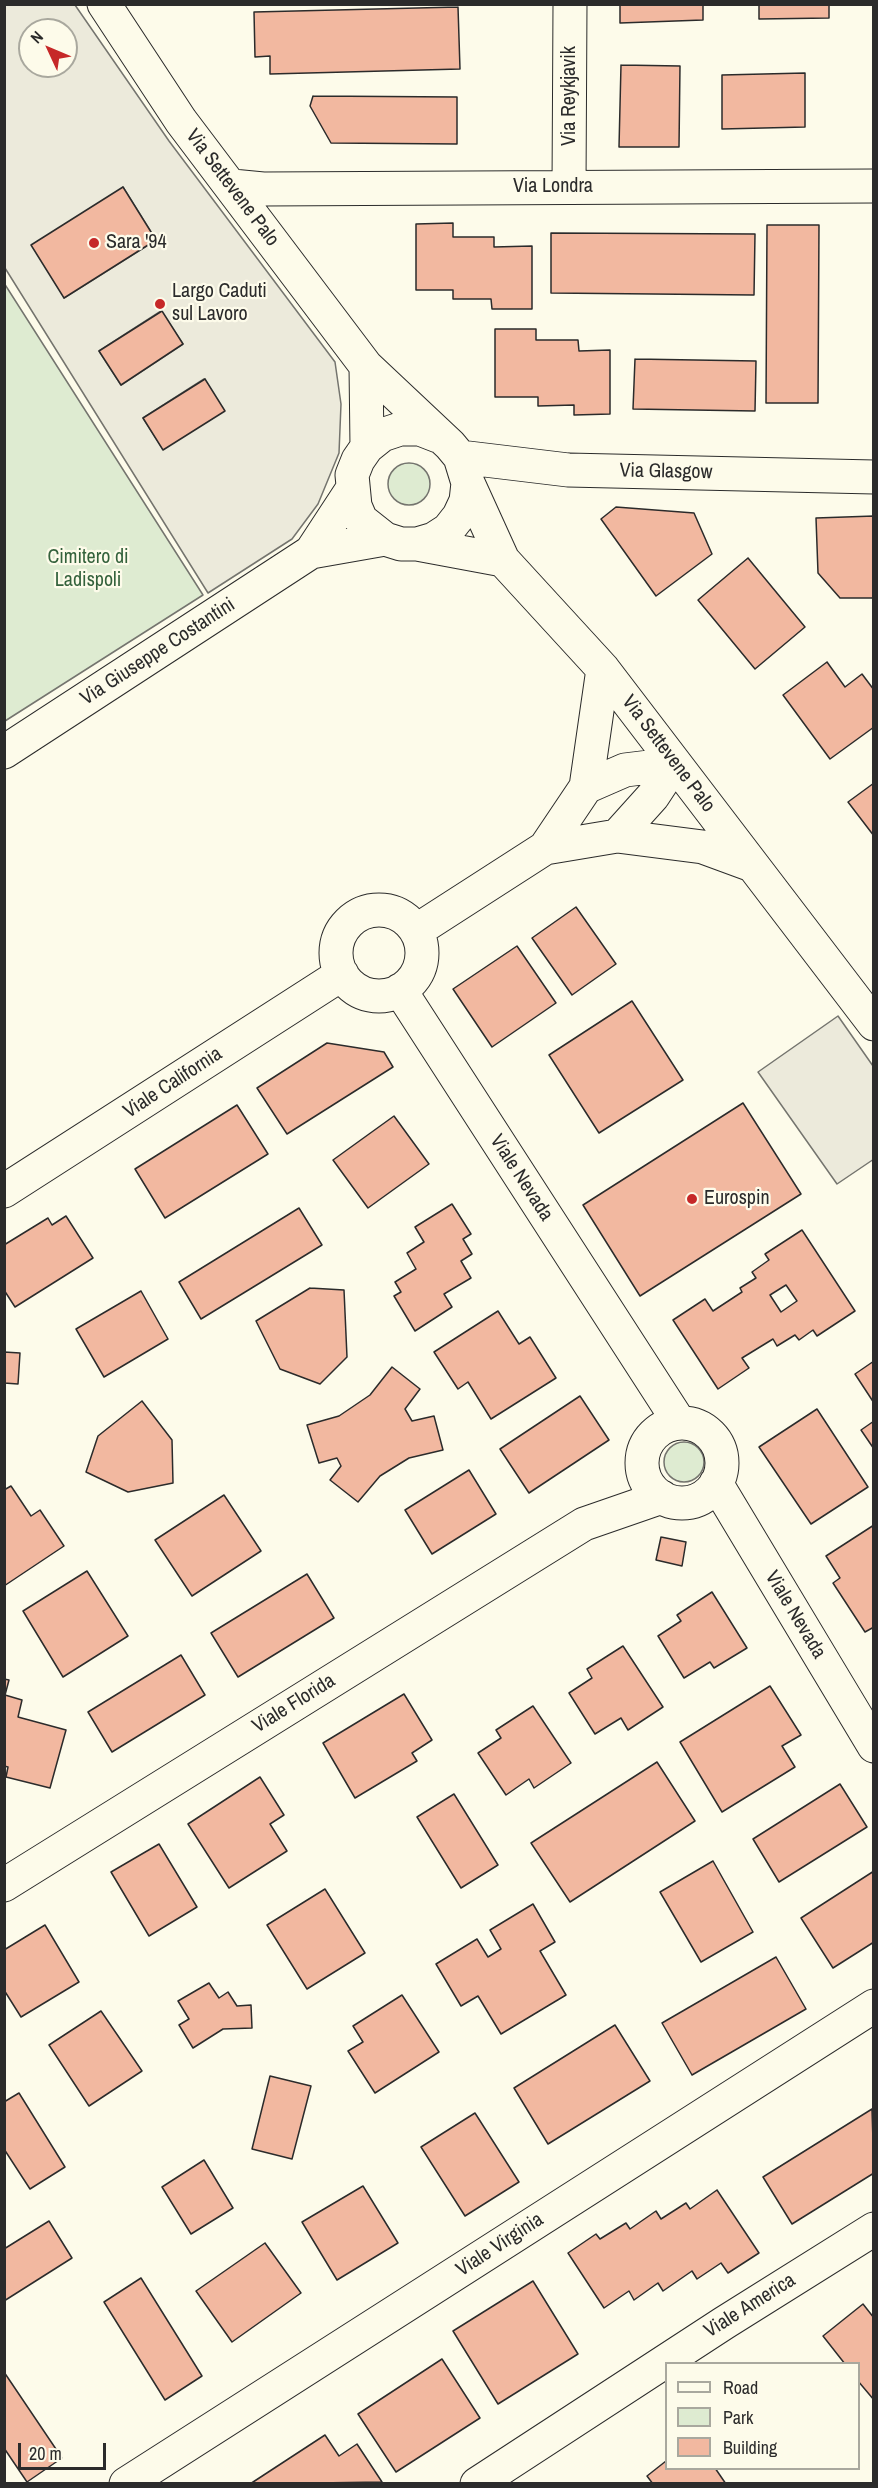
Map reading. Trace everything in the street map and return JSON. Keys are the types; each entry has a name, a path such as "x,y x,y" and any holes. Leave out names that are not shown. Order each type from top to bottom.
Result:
{"street":[{"name":"Via Settevene Palo","path":"104,4 182,121 366,366 455,459 503,560 603,669 873,1024"},
{"name":"Via Reykjavik","path":"569,187 570,4"},
{"name":"Via Londra","path":"232,186 263,189 873,186"},
{"path":"366,366 367,447"},
{"path":"417,544 434,539 448,530 459,516 466,501 455,459 420,429 400,429 382,435 367,447 352,475 351,491 361,520 385,539 401,544 417,544 503,560"},
{"name":"Via Glasgow","path":"455,459 568,470 873,477"},
{"path":"311,552 351,491"},
{"path":"311,552 385,539"},
{"name":"Via Giuseppe Costantini","path":"4,752 311,552"},
{"path":"416,931 545,848 586,787 603,669"},
{"path":"586,787 626,770 674,764"},
{"path":"618,836 653,796 674,764"},
{"path":"545,848 618,836 703,847 752,865"},
{"path":"384,910 397,913 416,931 421,944 422,957 414,976 400,990 374,996 350,985 342,974 337,962 340,935 347,924 358,915 384,910"},
{"name":"Viale California","path":"4,1191 342,974"},
{"name":"Viale Nevada","path":"400,990 641,1367 679,1422"},
{"name":"Viale Nevada","path":"641,1367 646,1449"},
{"path":"679,1422 698,1425 709,1433 718,1444 722,1456 722,1470 716,1483 699,1499 675,1502 662,1497 650,1487 644,1474 646,1449 666,1426 679,1422"},
{"name":"Viale Florida","path":"585,1524 646,1449"},
{"name":"Viale Nevada","path":"716,1483 873,1746"},
{"name":"Viale Florida","path":"4,1885 585,1524 662,1497"},
{"name":"Viale Virginia","path":"126,2484 873,2006"},
{"name":"Viale America","path":"666,2362 873,2229"},
{"name":"Viale America","path":"477,2484 665,2363"}],"green space":[{"name":"Cimitero di Ladispoli","path":"4,283 203,595 5,721 4,721"},
{"path":"409,463 417,464 424,469 429,476 429,492 424,499 417,504 409,505 401,504 394,499 389,492 388,484 389,476 394,469 401,464"},
{"path":"684,1442 698,1448 704,1462 698,1476 684,1482 670,1476 664,1462 670,1448"}],"shaded area":[{"name":"Largo Caduti sul Lavoro","path":"5,5 75,5 169,141 335,362 341,404 339,453 318,504 292,539 208,593 5,268","holes":["123,187 156,240 64,298","161,311 183,344 121,385 99,351","205,379 163,449 143,418"]},
{"path":"838,1016 873,1066 874,1159 837,1184 758,1072"}],"building":[{"path":"620,4 703,4 703,20 620,23"},
{"path":"759,4 829,4 829,18 759,19"},
{"path":"458,7 460,69 270,74 270,56 255,57 254,12"},
{"path":"621,65 680,66 679,147 619,147"},
{"path":"805,73 805,127 722,129 722,75"},
{"path":"313,96 457,97 457,144 331,143 310,106"},
{"name":"Sara '94","path":"123,187 156,240 64,298 31,245"},
{"path":"453,223 453,237 494,237 494,247 532,246 532,309 492,309 491,299 453,299 453,290 416,290 416,224"},
{"path":"767,225 819,225 818,403 766,403"},
{"path":"551,233 755,234 754,295 551,293"},
{"path":"162,311 183,344 121,385 99,351"},
{"path":"495,329 536,329 536,340 578,340 579,351 610,350 610,414 574,415 574,405 538,406 538,397 495,397"},
{"path":"635,359 756,361 755,411 633,409"},
{"path":"205,379 225,411 163,450 143,418"},
{"path":"616,507 694,513 712,554 656,596 601,519"},
{"path":"874,516 874,598 840,598 818,573 816,518"},
{"path":"748,558 805,627 755,669 698,600"},
{"path":"827,662 845,687 862,674 874,690 874,727 830,759 783,695"},
{"path":"874,783 874,836 848,802"},
{"path":"576,907 616,964 572,995 532,938"},
{"path":"517,946 556,1003 492,1047 453,989"},
{"path":"632,1001 683,1080 599,1133 549,1055"},
{"path":"327,1043 384,1052 393,1067 287,1134 257,1088"},
{"name":"Eurospin","path":"743,1103 801,1194 640,1296 583,1205"},
{"path":"237,1105 268,1154 165,1218 135,1169"},
{"path":"394,1116 429,1164 368,1208 333,1160"},
{"path":"452,1204 471,1234 463,1239 472,1254 461,1261 471,1278 444,1294 452,1307 415,1331 394,1296 401,1292 395,1282 416,1269 407,1253 424,1242 415,1227"},
{"path":"299,1208 322,1245 201,1319 179,1282"},
{"path":"66,1216 93,1258 15,1307 4,1290 4,1245 48,1218 52,1225"},
{"path":"802,1230 855,1311 817,1336 813,1330 799,1340 795,1335 777,1346 773,1339 742,1358 749,1368 718,1389 673,1320 705,1299 713,1311 742,1292 740,1288 756,1278 752,1272 769,1260 765,1254","holes":["786,1285 797,1301 781,1312 770,1295"]},
{"path":"310,1288 344,1290 347,1357 320,1384 280,1369 256,1321"},
{"path":"141,1291 168,1339 104,1377 76,1329"},
{"path":"498,1311 519,1344 530,1337 556,1378 491,1419 468,1382 458,1389 434,1352"},
{"path":"4,1352 20,1353 18,1384 4,1383"},
{"path":"874,1361 874,1403 855,1374"},
{"path":"392,1367 420,1389 405,1409 412,1421 434,1416 443,1450 409,1458 380,1476 358,1502 330,1480 341,1466 337,1458 319,1463 307,1425 339,1416 370,1395"},
{"path":"580,1396 609,1440 529,1493 500,1449"},
{"path":"142,1401 172,1440 173,1483 128,1492 86,1472 98,1436"},
{"path":"817,1409 868,1487 811,1524 759,1447"},
{"path":"874,1421 874,1449 861,1430"},
{"path":"469,1470 496,1514 432,1554 405,1510"},
{"path":"11,1486 31,1516 40,1510 64,1546 4,1586 4,1490"},
{"path":"224,1495 261,1551 192,1596 155,1540"},
{"path":"874,1525 874,1627 865,1632 833,1583 840,1578 826,1556"},
{"path":"661,1537 686,1542 682,1566 656,1560"},
{"path":"87,1571 128,1636 63,1677 23,1611"},
{"path":"307,1574 334,1618 238,1677 211,1633"},
{"path":"712,1592 747,1648 714,1668 710,1662 684,1678 658,1636 681,1621 677,1615"},
{"path":"623,1646 663,1707 628,1730 621,1718 595,1734 569,1693 592,1678 587,1669"},
{"path":"181,1655 205,1695 112,1752 88,1712"},
{"path":"4,1679 9,1680 5,1695 22,1700 18,1717 66,1730 50,1788 6,1777 8,1767 4,1766"},
{"path":"770,1686 801,1735 782,1746 795,1767 722,1812 680,1742"},
{"path":"404,1694 432,1740 412,1753 417,1761 355,1798 323,1743"},
{"path":"533,1706 571,1763 534,1788 529,1779 506,1795 478,1753 501,1738 496,1730"},
{"path":"657,1762 695,1821 570,1902 531,1843"},
{"path":"260,1777 284,1815 270,1824 287,1851 229,1888 188,1824"},
{"path":"840,1784 867,1827 779,1882 753,1839"},
{"path":"454,1794 498,1865 461,1888 417,1817"},
{"path":"159,1844 197,1907 149,1936 111,1872"},
{"path":"713,1861 753,1932 701,1962 660,1892"},
{"path":"874,1871 874,1942 833,1968 801,1918"},
{"path":"325,1889 365,1953 307,1989 267,1925"},
{"path":"533,1904 555,1942 540,1951 566,1995 501,2034 478,1996 461,2006 436,1964 477,1939 488,1957 501,1949 490,1930"},
{"path":"45,1925 79,1982 21,2017 4,1990 4,1950"},
{"path":"776,1957 806,2009 692,2075 662,2023"},
{"path":"209,1983 219,1998 228,1992 237,2006 251,2005 252,2028 223,2029 193,2048 179,2025 189,2019 178,2001"},
{"path":"402,1995 439,2052 375,2093 348,2051 363,2042 353,2026"},
{"path":"101,2011 142,2071 89,2106 49,2045"},
{"path":"615,2025 650,2081 548,2144 514,2088"},
{"path":"270,2076 311,2086 292,2159 252,2149"},
{"path":"19,2093 65,2167 30,2189 4,2149 4,2102"},
{"path":"872,2109 874,2173 792,2224 763,2177"},
{"path":"475,2113 519,2182 465,2216 421,2147"},
{"path":"204,2160 233,2208 191,2234 162,2187"},
{"path":"363,2186 398,2243 337,2280 302,2222"},
{"path":"717,2190 759,2253 728,2273 721,2263 697,2279 692,2271 663,2291 658,2283 634,2300 629,2291 604,2308 568,2253 596,2234 600,2239 626,2223 630,2229 656,2211 661,2219 686,2203 690,2209"},
{"path":"49,2221 72,2258 4,2301 4,2249"},
{"path":"265,2243 301,2293 232,2342 196,2291"},
{"path":"141,2278 202,2376 165,2400 104,2302"},
{"path":"533,2281 578,2354 498,2404 453,2331"},
{"path":"863,2304 874,2318 874,2400 860,2383 860,2362 843,2362 823,2336"},
{"path":"442,2359 480,2418 396,2472 358,2414"},
{"path":"4,2372 62,2458 27,2482 4,2448"},
{"path":"325,2435 339,2456 357,2444 382,2482 250,2484"},
{"path":"665,2462 665,2470 716,2470 726,2484 653,2484 647,2476"}],"place":[{"name":"Sara '94","path":"94,243"},
{"name":"Largo Caduti sul Lavoro","path":"160,304"},
{"name":"Eurospin","path":"692,1199"}]}
